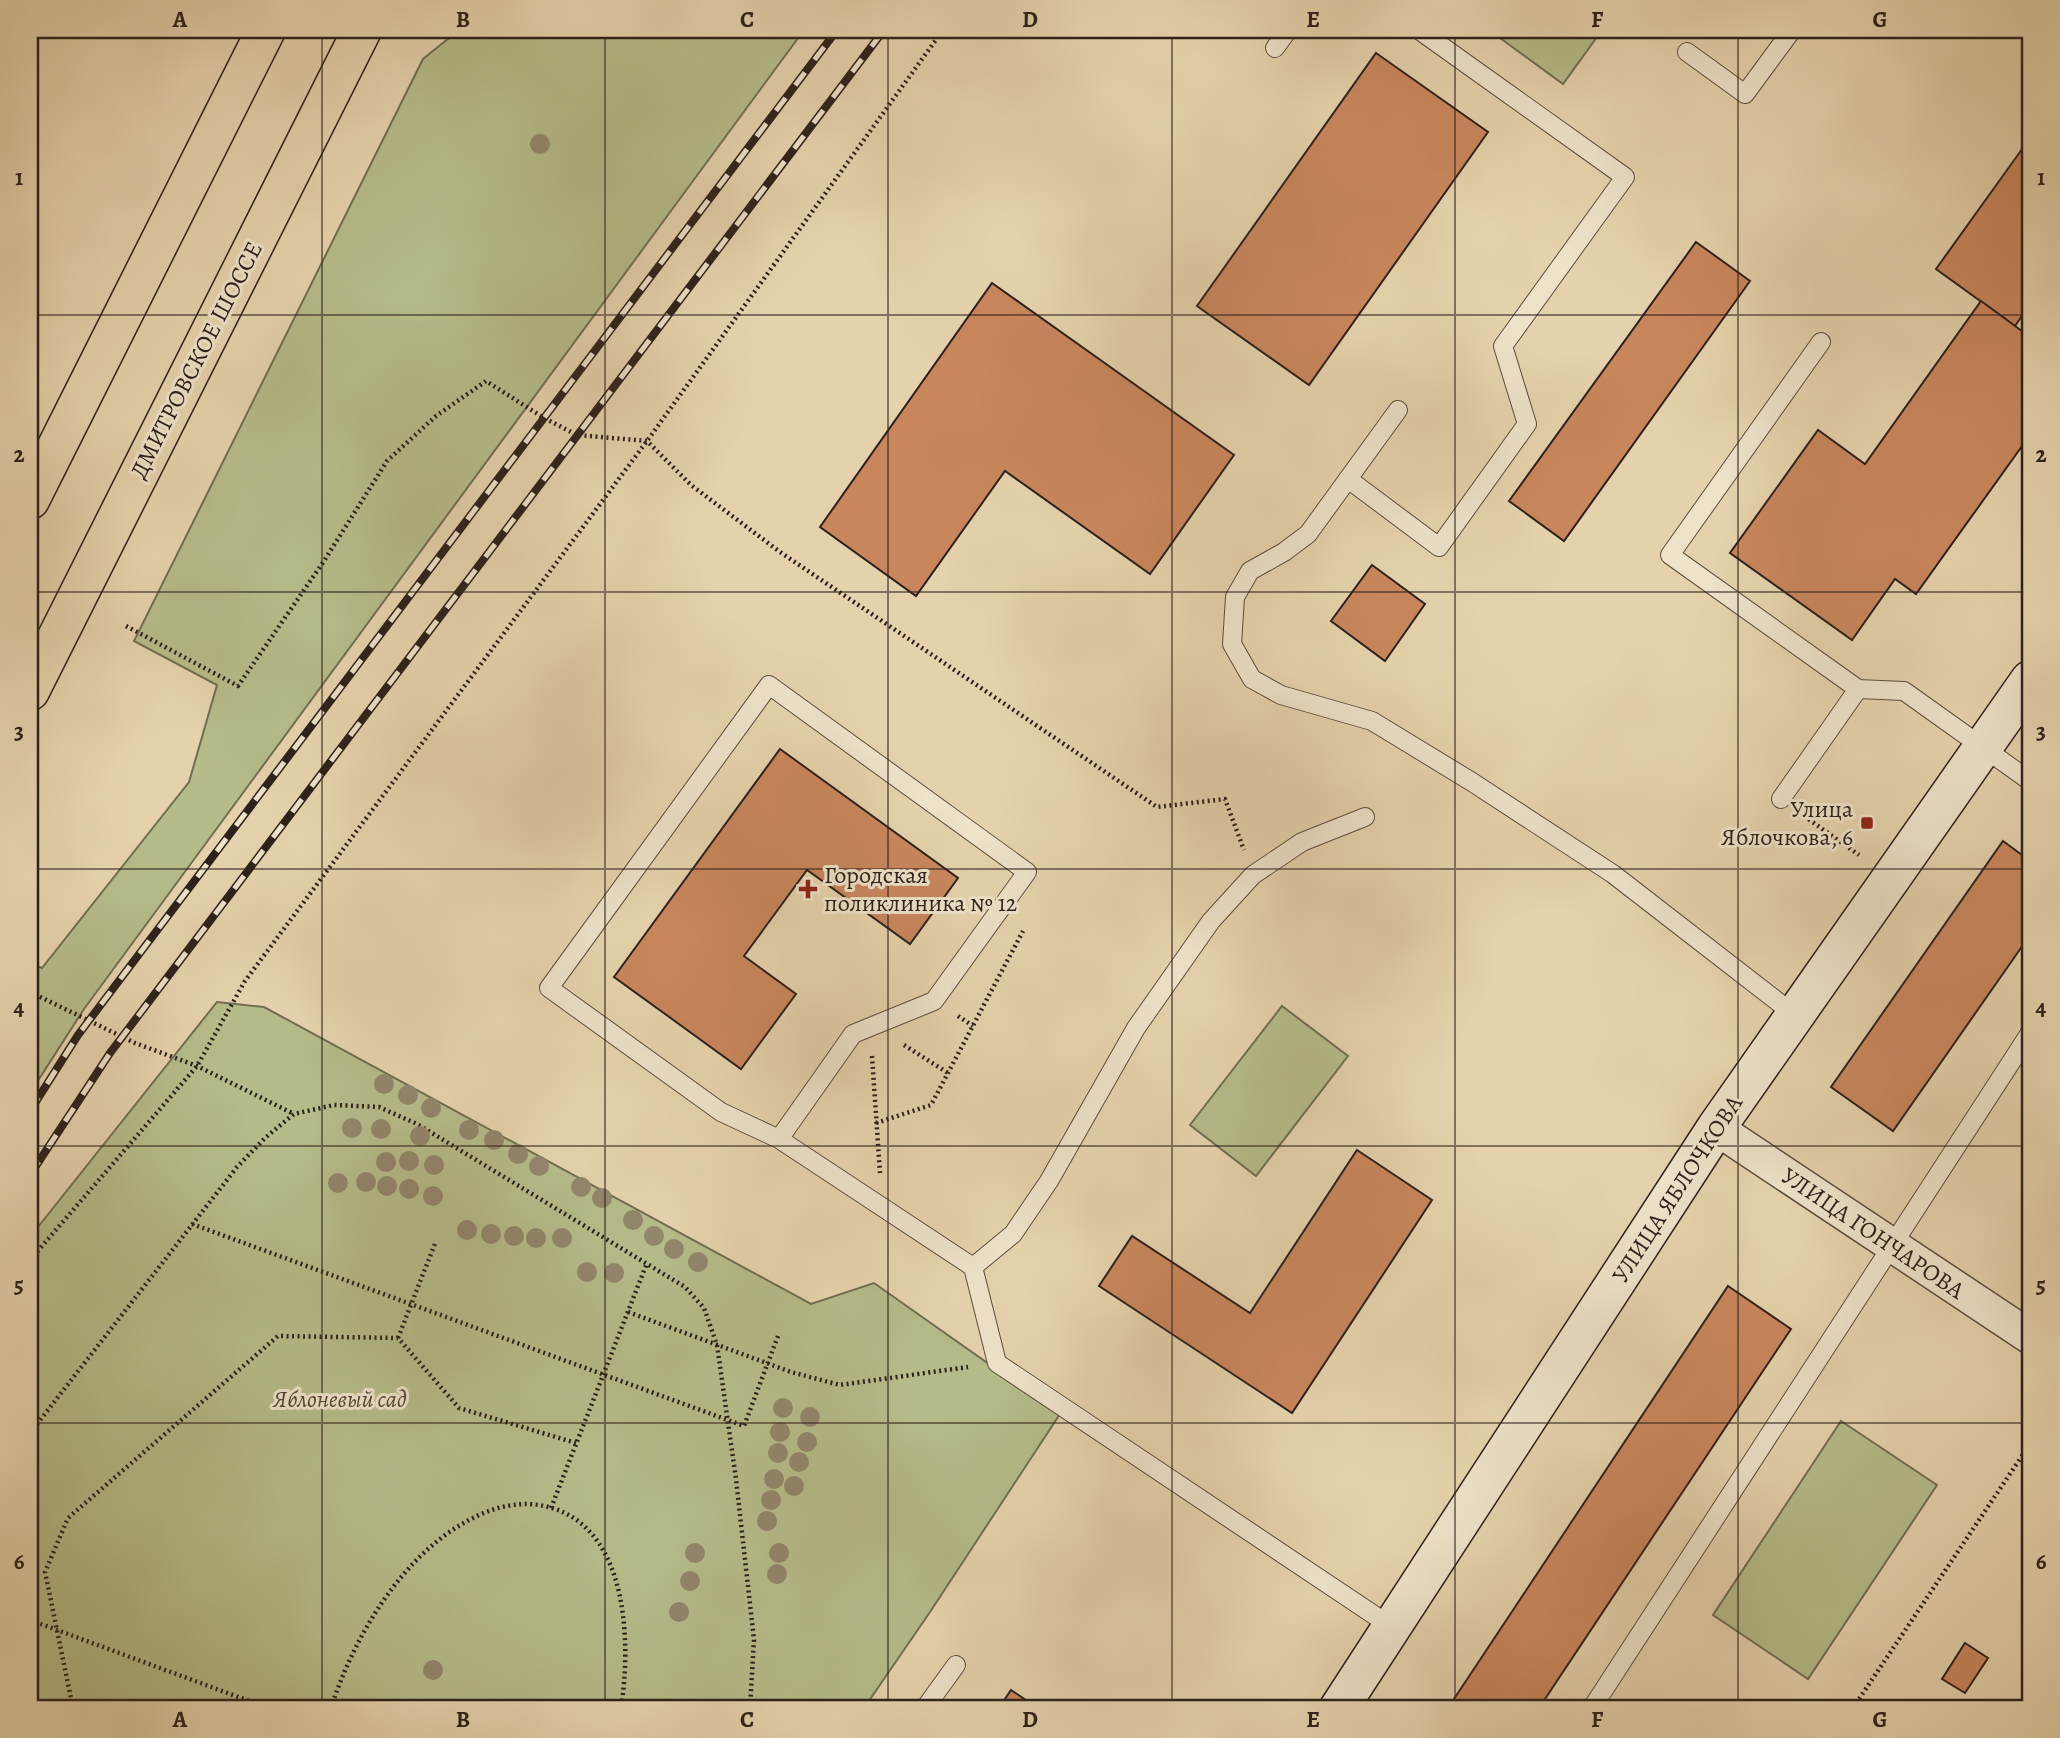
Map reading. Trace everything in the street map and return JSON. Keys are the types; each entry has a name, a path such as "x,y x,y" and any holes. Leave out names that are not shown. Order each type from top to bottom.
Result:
{"main road":[{"path":"30,500 266,30"},
{"name":"ДМИТРОВСКОЕ ШОССЕ","path":"30,691 362,30"}],"street":[{"path":"30,639 53,632 68,615"},
{"name":"УЛИЦА ЯБЛОЧКОВА","path":"1339,1708 1716,1128 2030,680"},
{"name":"УЛИЦА ГОНЧАРОВА","path":"1716,1128 2030,1337"}],"lane":[{"path":"1275,48 1288,30"},
{"path":"1348,479 1439,547 1527,424 1503,346 1625,177 1419,30"},
{"path":"1687,52 1745,94 1792,30"},
{"path":"1821,342 1670,555 1858,689 1904,691 2030,781"},
{"path":"1398,410 1308,534 1284,552 1250,571 1235,597 1231,644 1252,679 1281,695 1372,721 1461,775 1613,874 1795,1015"},
{"path":"779,1139 853,1034 934,1000 1027,872 769,685 549,988 721,1112 779,1139 973,1267 997,1363 1392,1626"},
{"path":"1781,799 1858,689"},
{"path":"973,1267 1013,1234 1049,1181 1136,1028 1211,921 1253,875 1302,842 1365,817"},
{"path":"1592,1708 2030,1033"},
{"path":"925,1708 956,1665"}],"path":[{"path":"30,1260 197,1066 246,981 647,441 943,30"},
{"path":"126,626 238,686 324,561 387,461 436,416 486,381 544,418 577,435 647,441 691,485 780,552 1157,807 1225,799 1253,875"},
{"path":"1781,799 1891,878"},
{"path":"876,1123 931,1105 1023,929"},
{"path":"30,992 135,1043 197,1066 294,1114"},
{"path":"872,1026 948,1073"},
{"path":"872,1026 882,1207"},
{"path":"30,1433 237,1167 265,1138 294,1114 334,1105 379,1107 417,1124 647,1263 685,1287 704,1308 717,1345 754,1640 750,1708"},
{"path":"192,1224 744,1426 778,1336"},
{"path":"398,1338 436,1241"},
{"path":"551,1508 647,1263"},
{"path":"628,1312 768,1363 840,1385 997,1363"},
{"path":"73,1708 45,1572 68,1518 278,1336 398,1338 459,1408 576,1443"},
{"path":"1853,1708 2030,1444"},
{"path":"331,1708 354,1651 372,1619 404,1575 427,1551 457,1527 488,1512 524,1504 551,1508 567,1514 585,1527 600,1546 612,1569 620,1597 625,1636 626,1661 621,1708"},
{"path":"30,1620 268,1708"}],"green space":[{"path":"459,30 804,30 84,1009 30,1093 30,963 42,968 189,782 217,685 134,641 423,59"},
{"path":"1489,30 1602,30 1563,84"},
{"name":"Яблоневый сад","path":"217,1002 264,1007 811,1304 874,1283 1060,1414 864,1708 30,1708 30,1237"},
{"path":"1282,1006 1348,1056 1256,1176 1190,1125"},
{"path":"1841,1421 1937,1485 1808,1679 1713,1615"}],"building":[{"path":"1376,53 1488,132 1309,385 1197,306"},
{"path":"2030,138 2030,304 2015,326 1936,269"},
{"path":"1696,242 1750,281 1564,541 1509,501"},
{"path":"992,283 1234,455 1150,574 1005,471 916,596 820,527"},
{"path":"1981,301 2030,337 2030,435 1916,594 1895,579 1852,640 1730,553 1818,430 1865,464"},
{"path":"1372,565 1425,604 1385,661 1331,621"},
{"path":"780,749 958,878 910,944 807,870 744,956 796,994 741,1069 614,977"},
{"path":"2003,841 2030,861 2030,935 1893,1131 1831,1087"},
{"path":"1357,1150 1432,1200 1292,1413 1099,1286 1132,1236 1250,1313"},
{"path":"1728,1286 1791,1329 1539,1708 1448,1708"},
{"path":"1965,1643 1988,1658 1965,1693 1942,1679"},
{"path":"1011,1690 1038,1708 999,1708"}],"railway":[{"path":"30,1111 78,1035 837,30"},
{"path":"30,1175 110,1053 884,30"}],"place":[{"name":"Улица Яблочкова, 6","path":"1867,823"},
{"name":"Городская поликлиника № 12","path":"808,889"}]}
